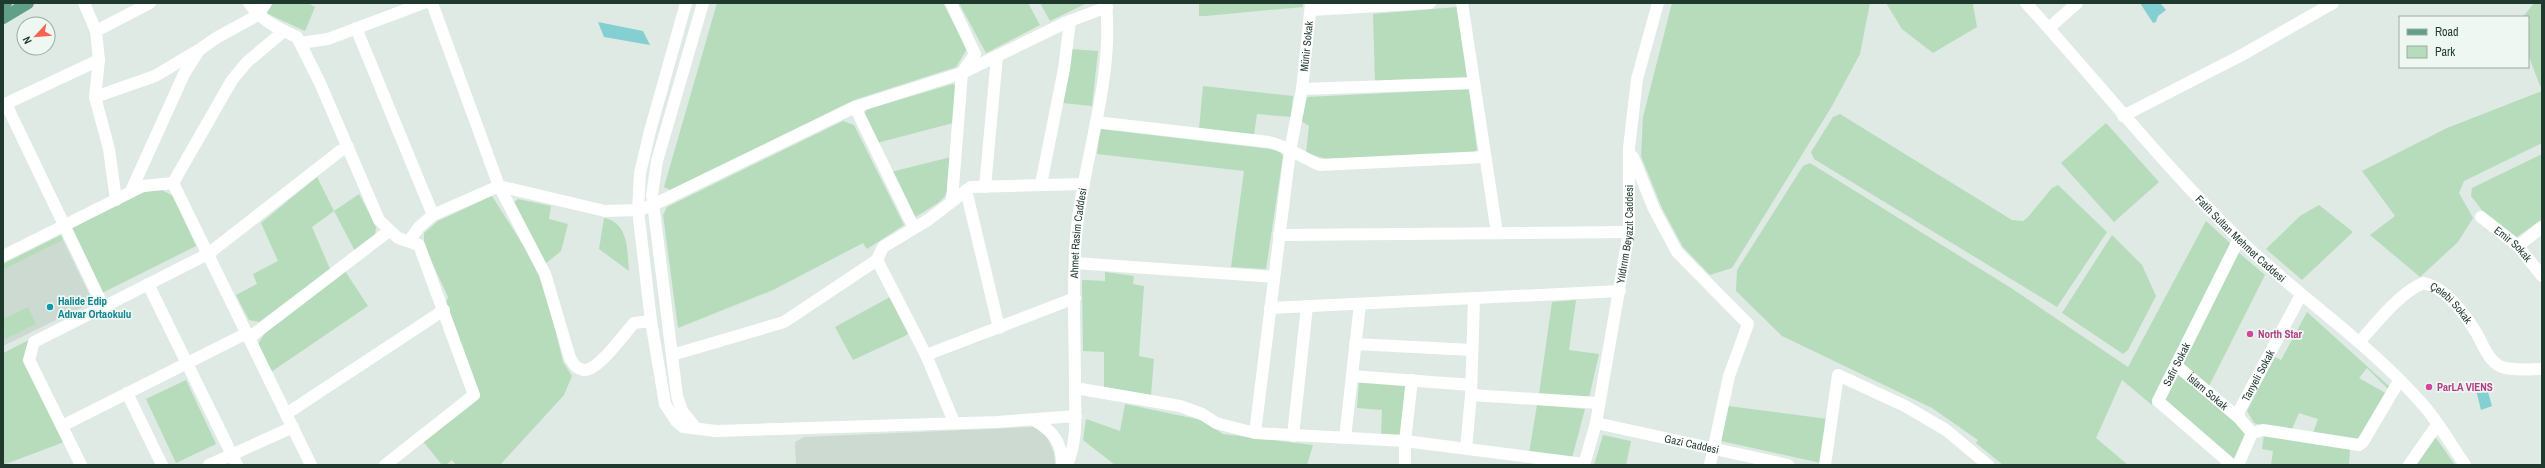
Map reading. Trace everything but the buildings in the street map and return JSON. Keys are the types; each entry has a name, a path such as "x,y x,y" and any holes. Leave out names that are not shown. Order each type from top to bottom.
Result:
{"main road":[{"path":"3,18 28,3"}],"street":[{"path":"84,3 96,31 99,60 95,97 109,149 116,200"},
{"path":"96,31 150,3"},
{"path":"249,3 258,16 272,26 297,37 348,147 379,220 398,238 419,246 444,310 474,395 385,465"},
{"path":"95,97 155,76 200,50 216,38 258,16 266,3"},
{"path":"300,43 328,39 356,28 394,8 424,3"},
{"path":"432,3 499,186 545,274 570,358 576,368 584,370 596,366 634,323 651,321"},
{"path":"686,3 650,131 640,173 638,210 651,321 665,404 679,425 687,428 716,431 1034,420 1076,416"},
{"path":"696,428 680,406 651,206 657,161 703,3"},
{"path":"951,3 976,54 962,73 952,200"},
{"path":"1311,7 1430,3"},
{"path":"1462,3 1497,233"},
{"name":"Yıldırım Beyazıt Caddesi","path":"1584,465 1600,403 1629,232 1629,148 1637,79 1658,3"},
{"name":"Fatih Sultan Mehmet Caddesi","path":"2026,3 2123,116 2239,239 2301,296 2359,342 2425,407 2465,465"},
{"path":"2049,28 2078,3"},
{"path":"2123,116 2242,55 2333,3"},
{"path":"409,241 419,227 433,215 499,186 605,211 638,210 651,206 855,107 962,73 1070,21 1107,5"},
{"name":"Ahmet Rasim Caddesi","path":"1067,465 1072,453 1076,416 1076,236 1106,57 1107,5"},
{"name":"Münir Sokak","path":"1254,433 1290,151 1302,89 1311,7"},
{"path":"1041,184 1064,69 1070,21"},
{"path":"356,28 433,215"},
{"path":"174,184 232,80 247,62 284,31"},
{"path":"131,191 184,74 200,50"},
{"path":"985,187 997,56"},
{"path":"99,60 4,105 103,306"},
{"path":"1302,89 1474,83"},
{"path":"855,107 914,228"},
{"path":"1096,122 1269,142 1283,145 1290,151 1320,165 1485,156"},
{"path":"81,465 30,360 34,342 208,254 340,151 348,147"},
{"path":"1629,148 1654,209 1677,252 1748,324 1729,376 1710,465"},
{"path":"3,256 116,200 131,191 143,186 174,184"},
{"path":"174,184 312,465"},
{"path":"672,355 784,322 877,260 883,247 928,220 970,187 1084,184"},
{"path":"966,190 999,328"},
{"name":"Emir Sokak","path":"2481,217 2518,246 2542,276"},
{"path":"2518,246 2542,228"},
{"path":"62,426 186,363 248,335 389,231"},
{"path":"1279,235 1629,232"},
{"name":"Safir Sokak","path":"2232,465 2158,402 2239,239"},
{"path":"877,260 926,355 954,422"},
{"path":"1075,263 1274,277"},
{"path":"148,284 234,460"},
{"name":"Çelebi Sokak","path":"2359,342 2396,302 2414,287 2427,284 2439,289 2459,309 2495,363 2503,367 2514,369 2542,369"},
{"path":"1270,308 1620,291"},
{"name":"Tanyeli Sokak","path":"2239,418 2238,411 2301,296"},
{"path":"926,355 1076,298"},
{"path":"1466,449 1471,390 1474,298"},
{"path":"1345,438 1360,304"},
{"path":"1293,436 1307,306"},
{"path":"286,414 444,310"},
{"path":"1355,344 1472,350"},
{"name":"İslam Sokak","path":"2176,366 2239,418"},
{"path":"1352,376 1412,380 1471,390 1600,403"},
{"path":"1825,465 1838,376 1905,406 1946,430 1988,465"},
{"path":"1406,465 1405,442 1412,380"},
{"path":"2238,465 2252,433 2262,430 2359,444 2363,442 2399,381"},
{"path":"1075,388 1180,406 1202,414 1216,423 1254,433 1405,442 1584,465"},
{"path":"127,393 162,465"},
{"path":"2239,418 2252,433"},
{"path":"1034,420 1052,431 1062,454 1062,465"},
{"name":"Gazi Caddesi","path":"1596,423 1788,465"},
{"path":"2409,465 2437,425"},
{"path":"209,465 234,460 293,427"}],"shaded area":[{"path":"63,240 93,302 3,346 3,270"},
{"path":"1033,427 1045,433 1054,453 1055,465 796,465 795,442 804,437"}],"green space":[{"path":"272,3 308,3 315,7 305,31 266,13"},
{"path":"717,3 943,3 967,49 956,67 854,100 670,190 664,187"},
{"path":"959,3 1028,3 1040,25 986,53"},
{"path":"1040,3 1087,3 1050,21"},
{"path":"1199,3 1303,3 1303,7 1199,16"},
{"path":"1672,3 1870,3 1860,54 1832,106 1732,268 1710,275 1683,247 1662,208 1641,156 1643,117"},
{"path":"1886,3 1975,3 1973,5 1977,27 1933,53 1902,29"},
{"path":"2534,3 2542,3 2542,91 2529,57 2529,16 2524,16"},
{"path":"1457,7 1467,78 1375,82 1373,14"},
{"path":"1070,49 1098,51 1092,106 1063,103"},
{"path":"953,84 956,86 953,123 877,143 863,114 868,109"},
{"path":"1203,86 1293,96 1291,117 1257,114 1254,135 1199,129"},
{"path":"1469,89 1477,150 1473,153 1327,159 1306,153 1309,126 1301,121 1307,97"},
{"path":"2542,91 2542,143 2464,181 2459,193 2473,218 2458,242 2420,277 2370,235 2395,216 2362,171 2447,128"},
{"path":"1840,114 2012,220 2023,221 2052,188 2058,185 2107,232 2057,307 1814,159 1811,152 1833,117"},
{"path":"843,121 854,125 904,225 867,249 863,243 773,290 678,328 663,215 667,207"},
{"path":"2106,123 2159,182 2114,222 2061,163"},
{"path":"1100,129 1279,150 1283,156 1266,269 1231,267 1244,171 1097,154"},
{"path":"2542,154 2542,219 2514,239 2485,214 2471,196 2472,188"},
{"path":"951,157 948,190 945,195 935,205 914,218 891,172"},
{"path":"1810,163 2011,288 2128,367 2206,221 2231,244 2152,405 2122,380 2096,438 2128,465 2003,465 1976,443 1978,440 1932,408 1782,336 1736,291 1737,270 1803,166"},
{"path":"317,177 334,211 312,227 330,269 259,322 249,320 236,295 257,284 253,274 278,261 261,223"},
{"path":"160,189 173,196 196,246 102,293 72,228 136,194"},
{"path":"359,194 376,227 375,235 355,251 334,211"},
{"path":"492,196 542,275 563,362 572,376 564,395 500,465 456,465 452,460 446,465 442,465 422,440 479,394 446,303 448,297 424,245 424,233 438,221"},
{"path":"518,199 551,206 549,219 568,224 561,251 545,264 512,204"},
{"path":"2319,205 2353,232 2302,280 2266,249 2300,216"},
{"path":"604,218 618,225 622,231 627,246 629,271 599,249"},
{"path":"61,235 63,240 3,270 3,264"},
{"path":"2112,235 2142,265 2156,296 2128,350 2123,354 2062,313"},
{"path":"2238,252 2265,275 2209,386 2182,363"},
{"path":"345,271 368,306 271,372 258,344 266,331"},
{"path":"1105,272 1134,276 1133,284 1144,286 1139,356 1154,359 1151,395 1104,387 1104,352 1083,351 1082,280 1105,281"},
{"path":"890,297 910,332 905,336 853,360 835,327"},
{"path":"1576,300 1569,350 1599,354 1589,398 1539,394 1552,302"},
{"path":"28,307 36,324 5,339 3,319"},
{"path":"2307,312 2390,387 2389,390 2367,368 2359,378 2387,394 2362,441 2289,432 2254,423 2247,411 2275,357 2281,360","holes":["2299,413 2318,419 2313,433 2292,429"]},
{"path":"31,339 25,360 64,442 3,465 3,353"},
{"path":"2179,373 2249,433 2235,462 2165,401"},
{"path":"186,380 216,444 176,463 146,399"},
{"path":"1359,381 1405,385 1402,436 1381,435 1382,410 1357,408"},
{"path":"1125,404 1201,420 1223,434 1313,445 1307,465 1115,465 1083,440 1086,419 1120,431"},
{"path":"1537,405 1585,409 1572,458 1529,453"},
{"path":"1728,406 1828,419 1821,463 1721,441"},
{"path":"1603,435 1631,441 1626,465 1594,465"},
{"path":"2264,435 2350,449 2349,465 2271,465 2273,451 2262,449"},
{"path":"2433,438 2436,438 2455,465 2414,465"}],"water":[{"path":"2140,3 2160,3 2166,10 2158,16 2156,22 2153,23"},
{"path":"598,22 643,31 650,45 604,37"},
{"path":"2492,386 2493,390 2488,392 2492,406 2481,410 2476,390"}],"place":[{"name":"Halide Edip Adıvar Ortaokulu","path":"50,307"},
{"name":"North Star","path":"2250,334"},
{"name":"ParLA VIENS","path":"2429,387"}]}
